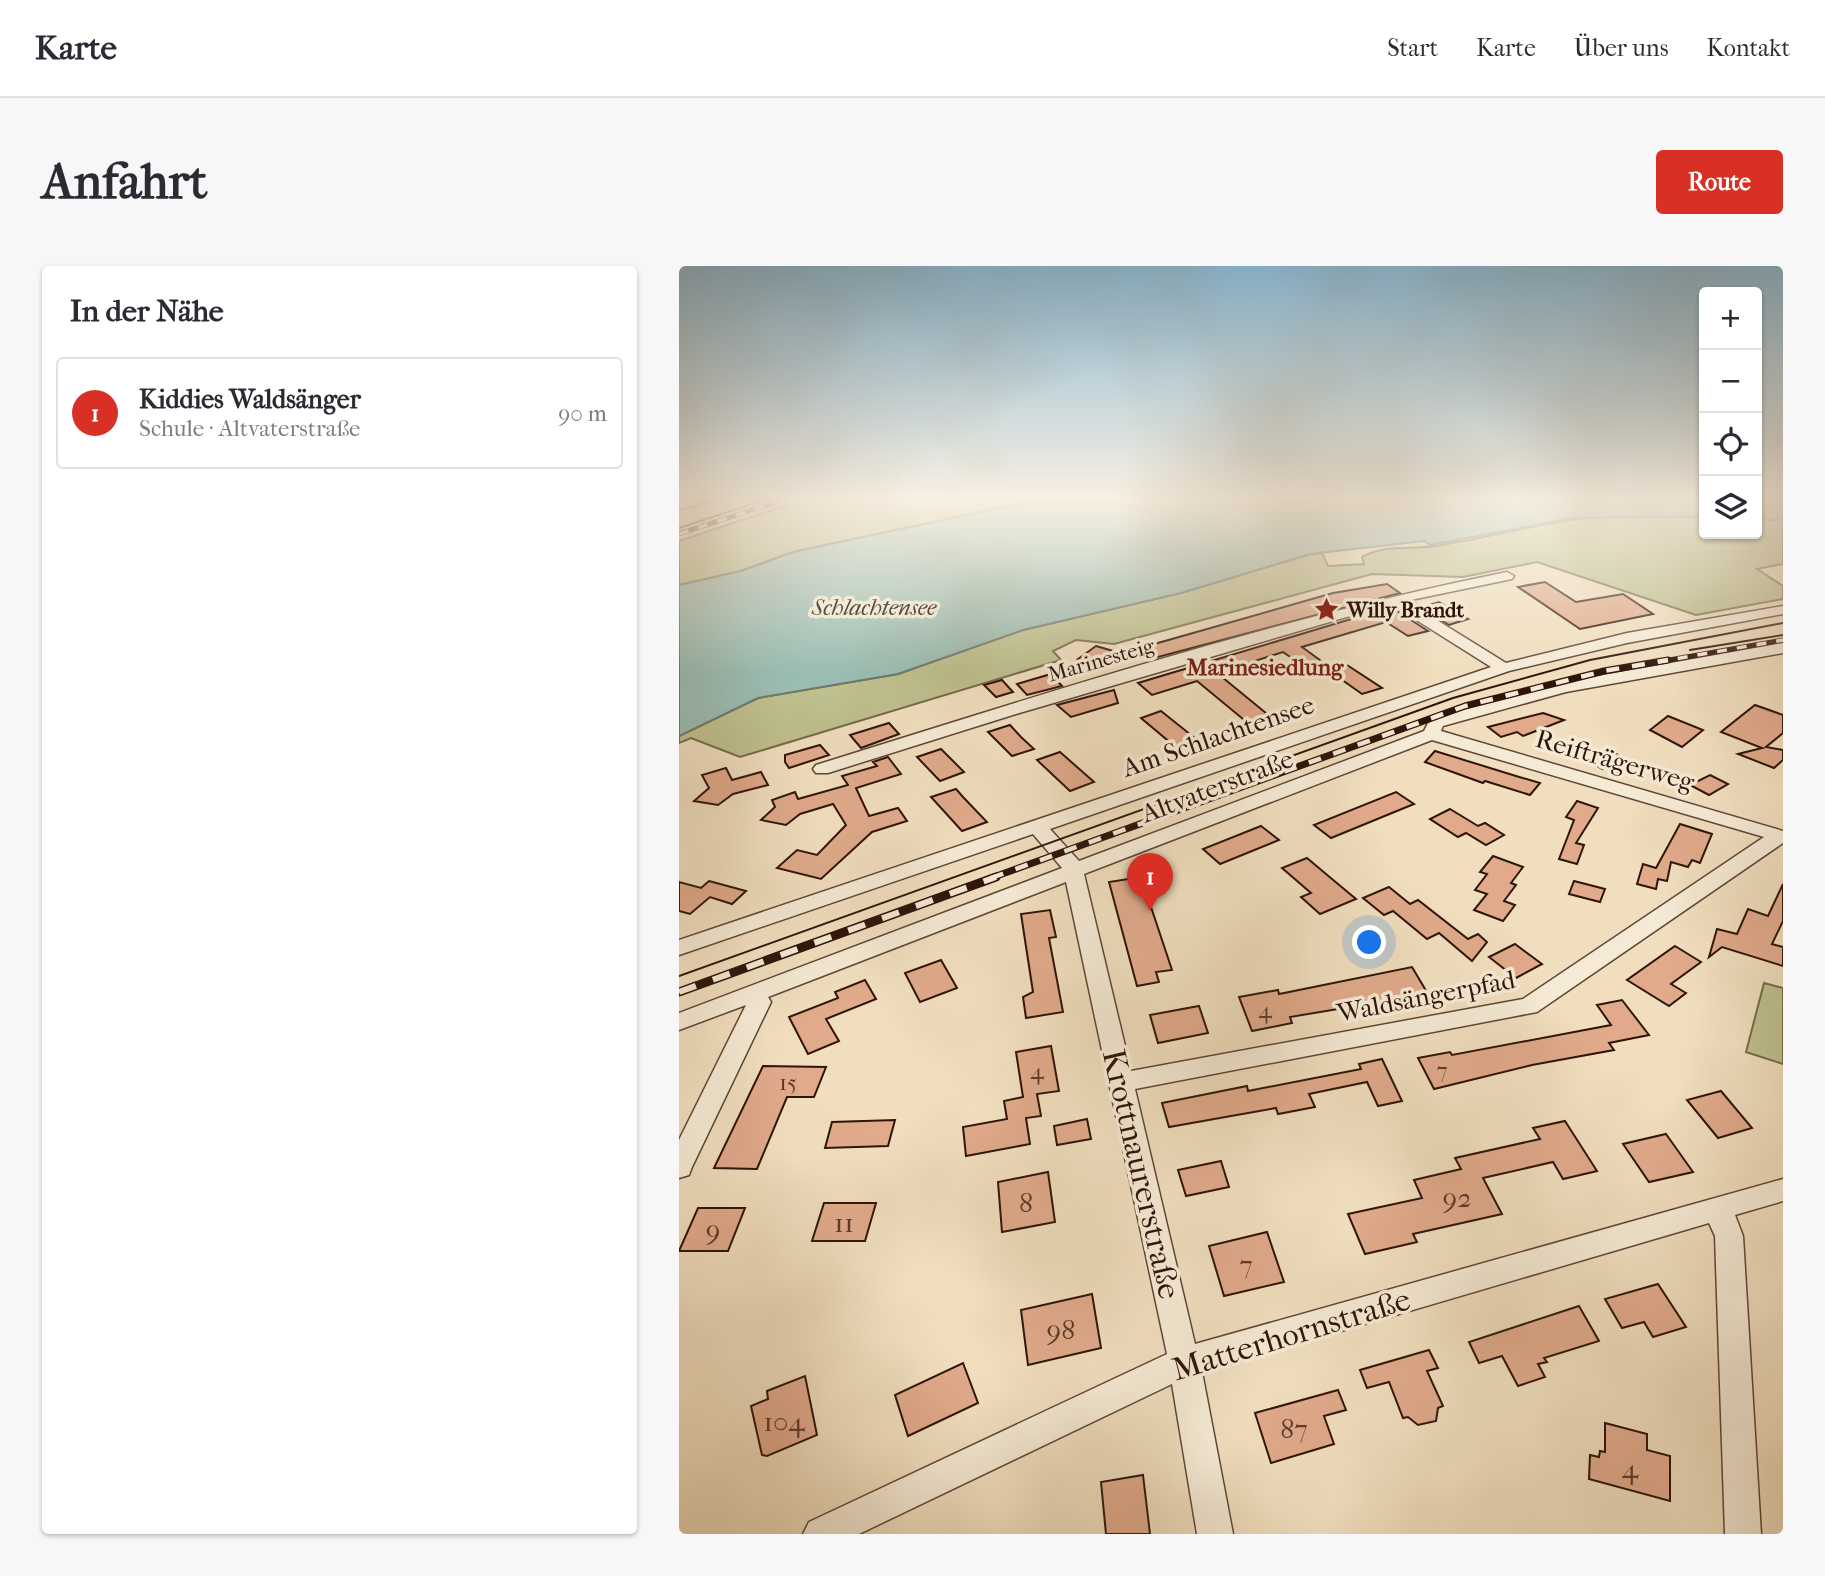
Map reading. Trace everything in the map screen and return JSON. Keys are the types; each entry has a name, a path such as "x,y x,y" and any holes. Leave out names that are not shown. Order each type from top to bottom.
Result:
{"street":[{"name":"Marinesteig","path":"823,769 1023,707 1393,599 1507,576"},
{"path":"1393,599 1503,668"},
{"name":"Am Schlachtensee","path":"679,948 1503,668 1627,638 1783,610"},
{"name":"Altvaterstraße","path":"679,1022 1074,873 1431,734 1436,723 1513,699 1625,675 1783,648"},
{"name":"Reifträgerweg","path":"1431,734 1781,836"},
{"name":"Krottnaurerstraße","path":"1038,828 1069,863 1074,873 1184,1362 1215,1534"},
{"name":"Waldsängerpfad","path":"1121,1082 1529,1006 1781,836"},
{"path":"679,1167 759,1002 755,993"},
{"name":"Matterhornstraße","path":"821,1534 1184,1362 1783,1190"},
{"path":"1717,1211 1727,1226 1729,1236 1743,1534"}],"green space":[{"path":"679,555 784,555 741,571 679,585"},
{"path":"1306,555 1323,555 1328,566 1364,564 1362,557 1366,555 1783,555 1783,564 1757,569 1783,586 1783,599 1696,615 1537,562 1463,577 1372,574 1114,644 1076,640 1053,651 1061,660 740,757 691,738 679,743 679,736 758,698 898,674 1023,630 1181,593"},
{"path":"1764,983 1783,988 1783,1064 1746,1052"}],"water":[{"name":"Schlachtensee","path":"784,555 1306,555 1181,593 1023,630 898,674 758,698 679,736 679,585 741,571"}],"building":[{"path":"1545,582 1576,602 1623,594 1653,614 1580,629 1518,587"},
{"path":"1387,584 1400,593 1158,657 1144,647 1333,593"},
{"path":"1413,602 1422,607 1439,602 1468,619 1449,625"},
{"path":"1391,607 1428,631 1408,636 1386,622 1302,647 1324,663 1306,668 1283,652 1217,673 1277,722 1255,729 1197,681 1152,695 1138,683"},
{"path":"1096,646 1120,653 1103,666 1078,659"},
{"path":"1347,665 1382,688 1362,694 1328,670"},
{"path":"1051,674 1062,686 1027,695 1017,684"},
{"path":"1002,680 1013,692 996,697 984,685"},
{"path":"1114,690 1118,703 1071,717 1057,705"},
{"path":"1755,705 1783,715 1783,733 1766,747 1783,750 1783,760 1774,768 1738,754 1762,748 1721,732"},
{"path":"1161,711 1205,746 1184,754 1141,718"},
{"path":"1543,713 1564,720 1523,736 1517,732 1501,737 1488,727"},
{"path":"1668,716 1703,730 1682,747 1650,730"},
{"path":"889,723 899,734 861,748 850,735"},
{"path":"1010,725 1034,749 1012,756 988,732"},
{"path":"820,745 829,755 789,768 785,762 785,755"},
{"path":"941,749 964,772 940,781 917,757"},
{"path":"1610,750 1626,760 1602,769 1586,759"},
{"path":"1435,751 1540,783 1530,795 1485,781 1483,783 1425,762"},
{"path":"1060,752 1094,782 1070,791 1037,760"},
{"path":"888,757 901,774 856,788 869,816 898,808 907,821 872,832 821,879 777,868 797,850 817,855 846,825 833,804 800,814 786,825 761,820 775,807 772,800 795,792 798,799 848,785 842,776 877,766 873,762"},
{"path":"726,768 732,780 761,772 768,785 733,794 718,805 694,801 709,788 702,775"},
{"path":"1710,775 1728,784 1709,795 1690,785"},
{"path":"956,789 987,822 962,831 931,797"},
{"path":"1396,792 1414,804 1331,838 1314,825"},
{"path":"1577,801 1598,808 1576,843 1584,845 1577,864 1559,859 1574,820 1566,817"},
{"path":"1450,809 1478,826 1485,823 1504,835 1486,845 1466,833 1458,837 1430,819"},
{"path":"1680,824 1712,834 1700,863 1692,860 1688,867 1671,862 1667,881 1658,879 1656,889 1637,884 1643,864 1656,868"},
{"path":"1261,826 1279,840 1220,864 1203,849"},
{"path":"1493,856 1523,867 1511,883 1516,885 1504,901 1515,905 1503,921 1474,910 1487,894 1475,890 1487,874 1480,872"},
{"path":"1307,858 1356,899 1320,914 1301,897 1311,893 1282,868"},
{"path":"1141,877 1172,970 1156,972 1159,982 1137,986 1109,882"},
{"path":"709,881 746,891 732,904 710,897 690,914 679,911 679,882 701,888"},
{"path":"1574,881 1605,889 1600,902 1569,894"},
{"path":"1783,884 1783,921 1772,944 1783,947 1783,966 1722,947 1709,957 1717,929 1737,934 1748,909 1768,916"},
{"path":"1389,887 1410,904 1418,900 1468,939 1478,934 1487,942 1472,961 1439,933 1427,939 1393,911 1384,915 1363,898"},
{"path":"1050,910 1056,937 1049,938 1063,1012 1026,1018 1023,997 1033,992 1021,914"},
{"path":"1515,944 1542,964 1516,978 1489,957"},
{"path":"1675,946 1701,962 1671,984 1686,993 1669,1006 1627,980"},
{"path":"941,960 957,988 920,1002 905,973"},
{"path":"1412,967 1428,994 1290,1017 1292,1023 1252,1031 1239,997 1278,990 1279,994"},
{"path":"865,980 876,999 826,1019 839,1041 808,1054 789,1017 838,998 835,992"},
{"path":"1622,1000 1649,1035 1609,1043 1614,1050 1532,1065 1434,1089 1418,1058 1450,1052 1452,1055 1611,1025 1597,1005"},
{"path":"1199,1006 1208,1033 1158,1043 1150,1015"},
{"path":"1051,1046 1059,1091 1037,1094 1041,1116 1026,1118 1030,1144 966,1156 963,1127 1007,1119 1004,1101 1023,1097 1016,1052"},
{"path":"1382,1059 1402,1101 1378,1106 1367,1082 1309,1094 1315,1107 1278,1114 1276,1108 1169,1127 1162,1103 1247,1086 1248,1091 1361,1069 1359,1064"},
{"path":"763,1066 826,1067 814,1097 787,1097 757,1169 714,1168"},
{"path":"1721,1091 1752,1128 1718,1138 1687,1100"},
{"path":"1087,1119 1091,1139 1057,1145 1054,1126"},
{"path":"895,1120 888,1146 825,1148 832,1122"},
{"path":"1565,1121 1597,1171 1563,1179 1553,1162 1483,1178 1502,1214 1413,1234 1417,1242 1365,1254 1348,1214 1422,1198 1414,1180 1461,1169 1455,1158 1540,1139 1533,1128"},
{"path":"1666,1134 1693,1172 1649,1182 1623,1144"},
{"path":"1221,1161 1229,1187 1186,1196 1178,1170"},
{"path":"1048,1172 1055,1222 1002,1232 998,1182"},
{"path":"824,1203 876,1203 865,1241 812,1241"},
{"path":"698,1208 745,1208 728,1251 679,1251"},
{"path":"1267,1232 1284,1282 1224,1296 1209,1246"},
{"path":"1658,1284 1686,1327 1653,1337 1644,1322 1622,1328 1605,1299"},
{"path":"1092,1294 1101,1348 1028,1365 1021,1310"},
{"path":"1579,1306 1599,1341 1544,1358 1547,1362 1538,1364 1545,1377 1518,1386 1502,1356 1479,1363 1469,1342"},
{"path":"1429,1350 1438,1368 1427,1371 1443,1406 1438,1408 1436,1421 1418,1425 1408,1417 1403,1418 1389,1382 1367,1388 1360,1370"},
{"path":"963,1363 978,1403 908,1436 895,1395"},
{"path":"805,1376 817,1435 767,1456 762,1455 751,1406 768,1399 767,1391"},
{"path":"1338,1390 1346,1410 1324,1416 1334,1444 1271,1463 1255,1413"},
{"path":"1605,1423 1647,1434 1647,1450 1670,1456 1670,1501 1589,1479 1590,1455 1599,1457 1600,1451 1605,1452"},
{"path":"1143,1475 1150,1534 1106,1534 1101,1482"}],"tram line":[{"path":"679,976 1453,698 1590,660 1783,623"},
{"path":"1690,650 1783,635"}],"railway":[{"path":"1658,662 1783,640"},
{"path":"991,878 1465,706 1604,671 1668,660"},
{"path":"679,992 996,877"}],"place":[{"name":"Willy Brandt","path":"1327,610"},
{"name":"Kiddies Waldsänger","path":"1150,911"}],"district":[{"name":"Marinesiedlung","path":"1265,667"}]}
